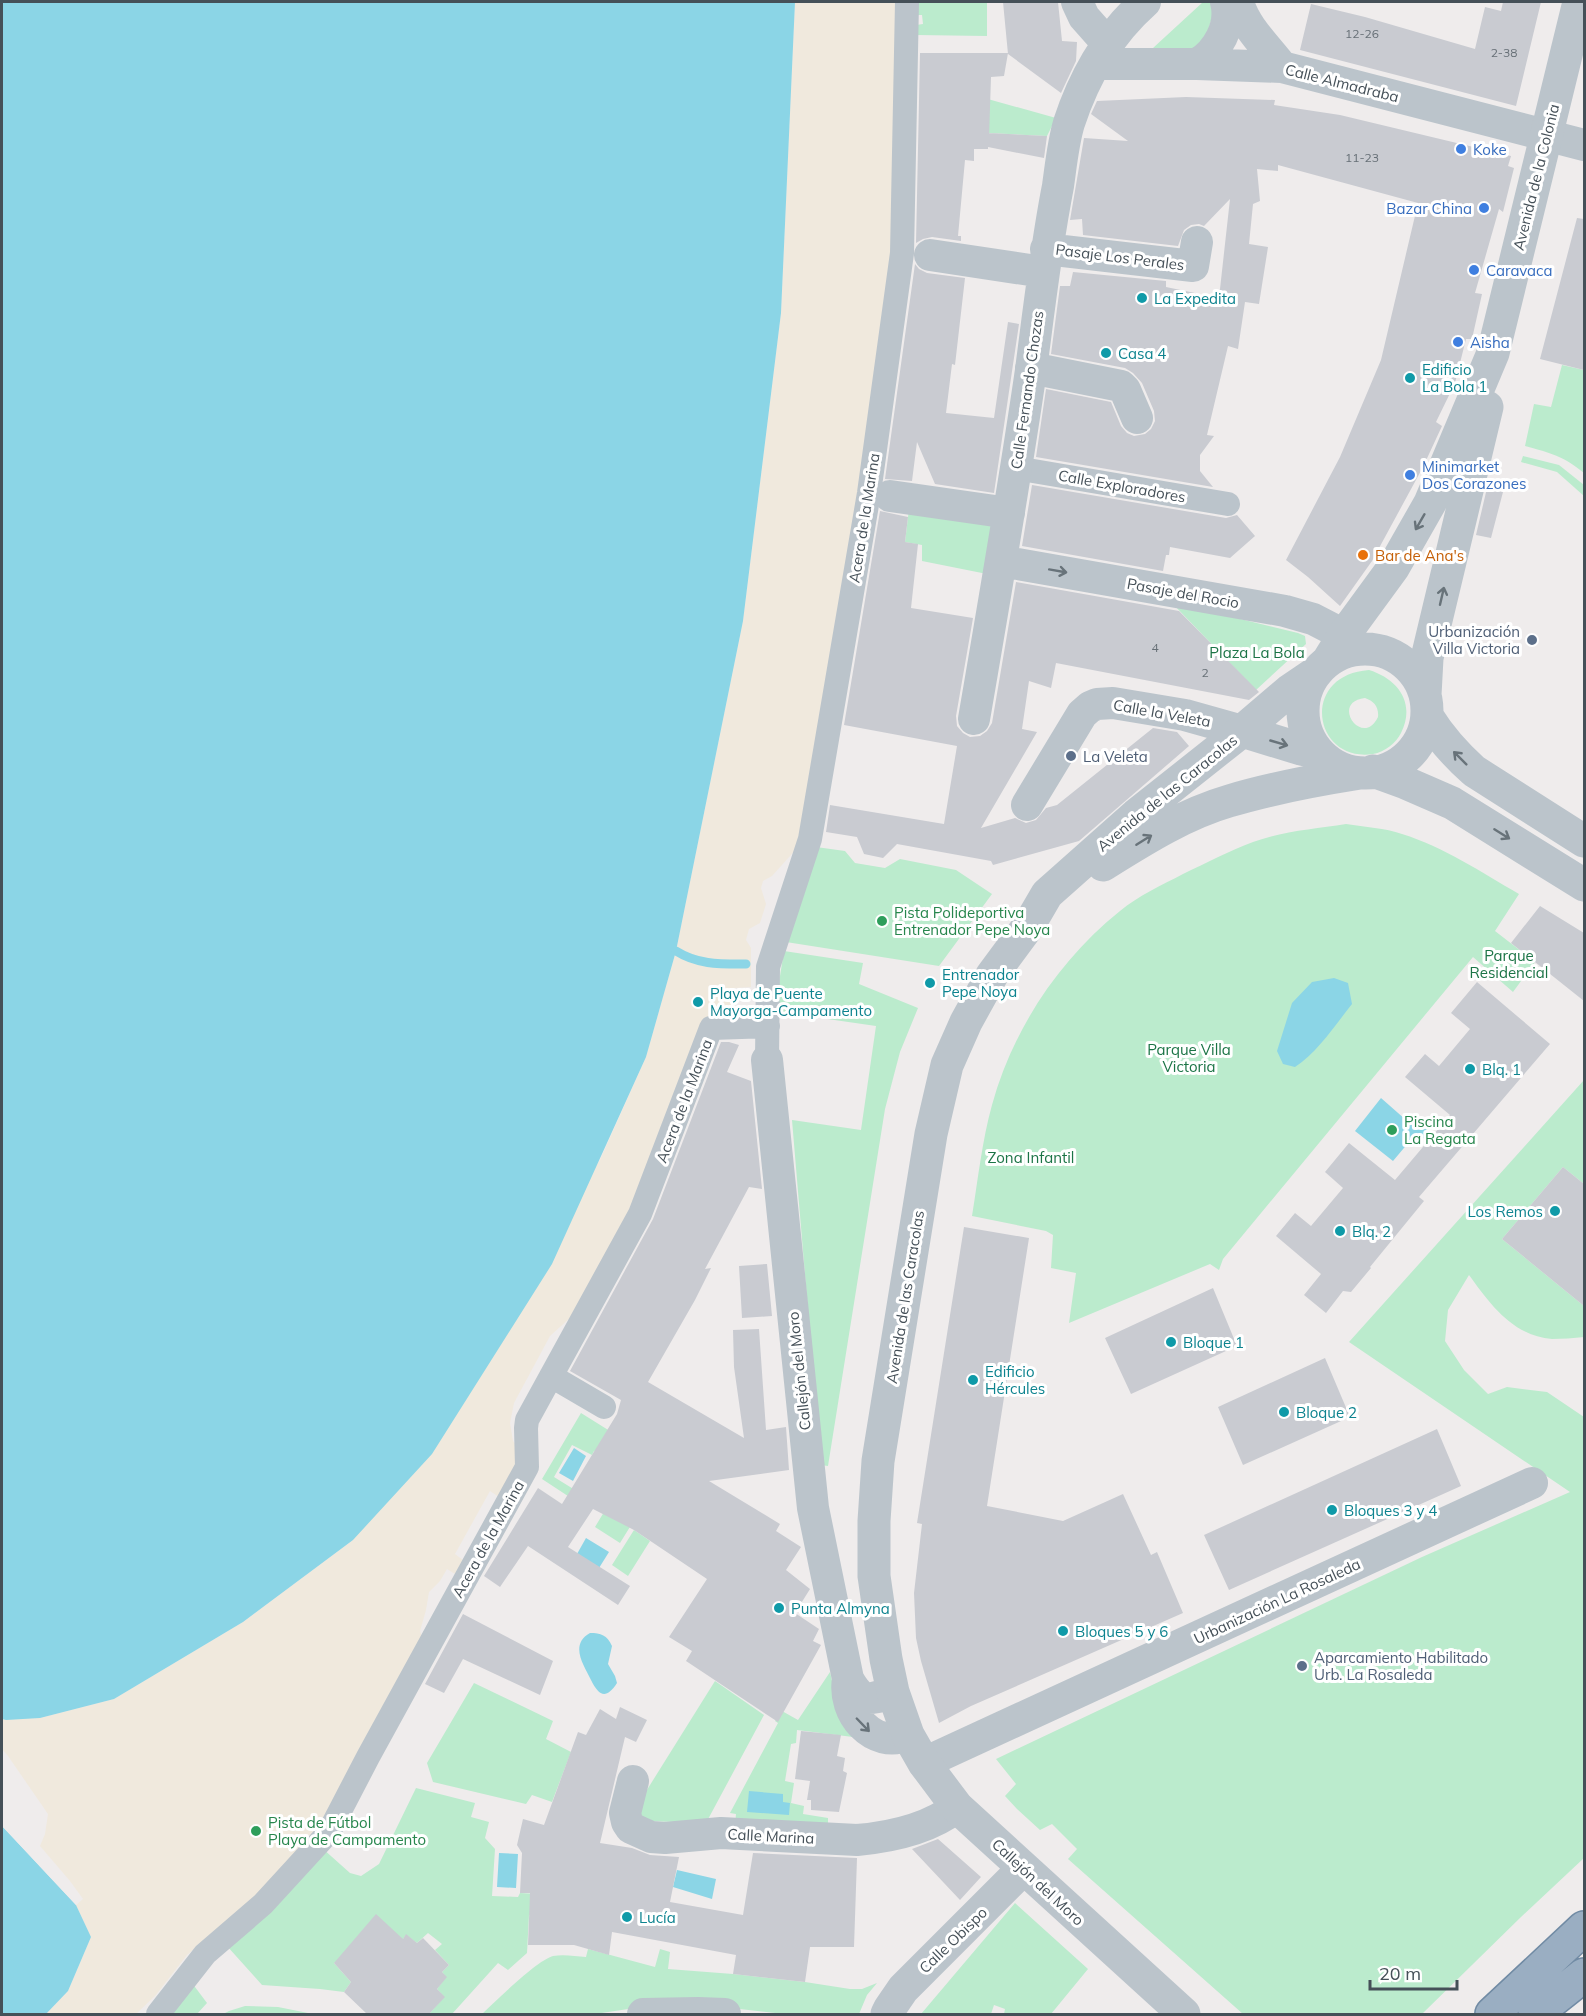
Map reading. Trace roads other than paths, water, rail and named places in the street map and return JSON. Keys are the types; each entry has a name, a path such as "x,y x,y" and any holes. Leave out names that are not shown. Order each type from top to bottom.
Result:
{"highway":[{"path":"1492,2014 1584,1928"},
{"path":"1535,2014 1584,1975"}],"street":[{"name":"Acera de la Marina","path":"767,1060 768,967 810,839 869,493 902,253 908,2"},
{"path":"1077,2 1101,54"},
{"name":"Calle Fernando Chozas","path":"974,719 1016,468 1044,261 1069,124 1101,54 1130,15 1145,2"},
{"path":"1197,64 1213,52 1218,44 1226,27 1230,2"},
{"path":"1230,2 1241,11 1267,66"},
{"name":"Avenida de la Colonia","path":"1335,654 1393,568 1430,503 1493,353 1579,2"},
{"name":"Calle Almadraba","path":"1101,54 1197,64 1267,66 1584,145"},
{"name":"Pasaje Los Perales","path":"930,255 1196,266"},
{"name":"Avenida de la Colonia","path":"1426,706 1427,658 1495,376 1493,353"},
{"path":"1031,368 1121,386 1137,417"},
{"name":"Calle Exploradores","path":"1016,468 1227,504"},
{"path":"890,496 1009,513"},
{"name":"Pasaje del Rocio","path":"1001,561 1285,611 1313,619 1335,654"},
{"path":"1318,753 1309,736 1304,719 1304,702 1309,685 1335,654 1383,651 1401,660 1416,676 1438,734 1459,758 1474,771 1584,841"},
{"name":"Avenida de las Caracolas","path":"893,1692 874,1575 873,1521 878,1461 931,1134 947,1065 966,1022 992,975 1029,925 1047,894 1136,815 1335,654"},
{"name":"Calle la Veleta","path":"1027,805 1083,714 1089,707 1097,704 1113,703 1185,715 1242,731"},
{"path":"1368,772 1396,764 1412,752 1422,735 1426,706"},
{"path":"1242,731 1301,750 1318,753 1347,770 1368,772 1406,783 1452,803 1584,885"},
{"name":"Avenida de las Caracolas","path":"1029,925 1101,866 1152,835 1191,816 1228,801 1248,796 1322,779 1368,772"},
{"name":"Acera de la Marina","path":"158,2014 205,1954 263,1904 329,1832 527,1467 527,1420 640,1214 711,1028 768,1026"},
{"name":"Callejón del Moro","path":"767,1060 813,1508 848,1679 847,1688 856,1719 866,1730 875,1736 887,1739 898,1739 908,1735"},
{"path":"551,1376 604,1407"},
{"name":"Urbanización La Rosaleda","path":"924,1763 1532,1483"},
{"path":"848,1679 860,1696 865,1698 874,1699 893,1692"},
{"name":"Callejón del Moro","path":"893,1692 908,1735 924,1763 957,1807 1184,2014"},
{"name":"Calle Marina","path":"633,1781 625,1813 627,1822 640,1834 665,1838 721,1833 866,1839 899,1833 934,1822 957,1807"},
{"name":"Calle Obispo","path":"888,2014 903,1989 1023,1869"},
{"path":"643,2014 725,2014"}],"water":[{"path":"2,2 795,2 781,313 743,621 676,951 646,1057 552,1264 432,1454 353,1540 243,1622 114,1699 40,1718 6,1720 2,1719"},
{"path":"1334,978 1348,983 1352,1004 1326,1038 1303,1061 1295,1067 1283,1064 1277,1051 1292,1003 1312,982"},
{"name":"Piscina La Regata","path":"1381,1098 1406,1120 1418,1118 1426,1128 1427,1134 1423,1138 1417,1142 1409,1142 1393,1161 1355,1131"},
{"path":"574,1448 586,1456 573,1481 559,1473"},
{"path":"586,1538 609,1552 599,1568 577,1554"},
{"path":"590,1633 603,1635 612,1646 608,1664 617,1683 606,1694 600,1692 594,1685 580,1655 580,1643"},
{"path":"749,1791 783,1794 783,1802 790,1803 789,1815 747,1812"},
{"path":"2,1826 76,1905 91,1937 68,1991 46,2014 2,2014"},
{"path":"499,1853 518,1854 516,1888 497,1887"},
{"path":"677,1870 716,1879 712,1899 673,1887"}],"waterway":[{"path":"676,951 701,961 746,964"}],"place":[{"name":"Koke","path":"1461,149"},
{"name":"Bazar China","path":"1484,208"},
{"name":"Caravaca","path":"1474,270"},
{"name":"La Expedita","path":"1142,298"},
{"name":"Aisha","path":"1458,342"},
{"name":"Casa 4","path":"1106,353"},
{"name":"Edificio La Bola 1","path":"1410,378"},
{"name":"Minimarket Dos Corazones","path":"1410,475"},
{"name":"Bar de Ana's","path":"1363,555"},
{"name":"Urbanización Villa Victoria","path":"1532,640"},
{"name":"La Veleta","path":"1071,756"},
{"name":"Pista Polideportiva Entrenador Pepe Noya","path":"882,921"},
{"name":"Entrenador Pepe Noya","path":"930,983"},
{"name":"Playa de Puente Mayorga-Campamento","path":"698,1002"},
{"name":"Blq. 1","path":"1470,1069"},
{"name":"Piscina La Regata","path":"1392,1130"},
{"name":"Los Remos","path":"1555,1211"},
{"name":"Blq. 2","path":"1340,1231"},
{"name":"Bloque 1","path":"1171,1342"},
{"name":"Edificio Hércules","path":"973,1380"},
{"name":"Bloque 2","path":"1284,1412"},
{"name":"Bloques 3 y 4","path":"1332,1510"},
{"name":"Punta Almyna","path":"779,1608"},
{"name":"Bloques 5 y 6","path":"1063,1631"},
{"name":"Aparcamiento Habilitado Urb. La Rosaleda","path":"1302,1666"},
{"name":"Pista de Fútbol Playa de Campamento","path":"256,1831"},
{"name":"Lucía","path":"627,1917"}],"park label":[{"name":"Plaza La Bola","path":"1257,652"},
{"name":"Parque Residencial","path":"1509,964"},
{"name":"Parque Villa Victoria","path":"1189,1058"},
{"name":"Zona Infantil","path":"1031,1157"}]}
